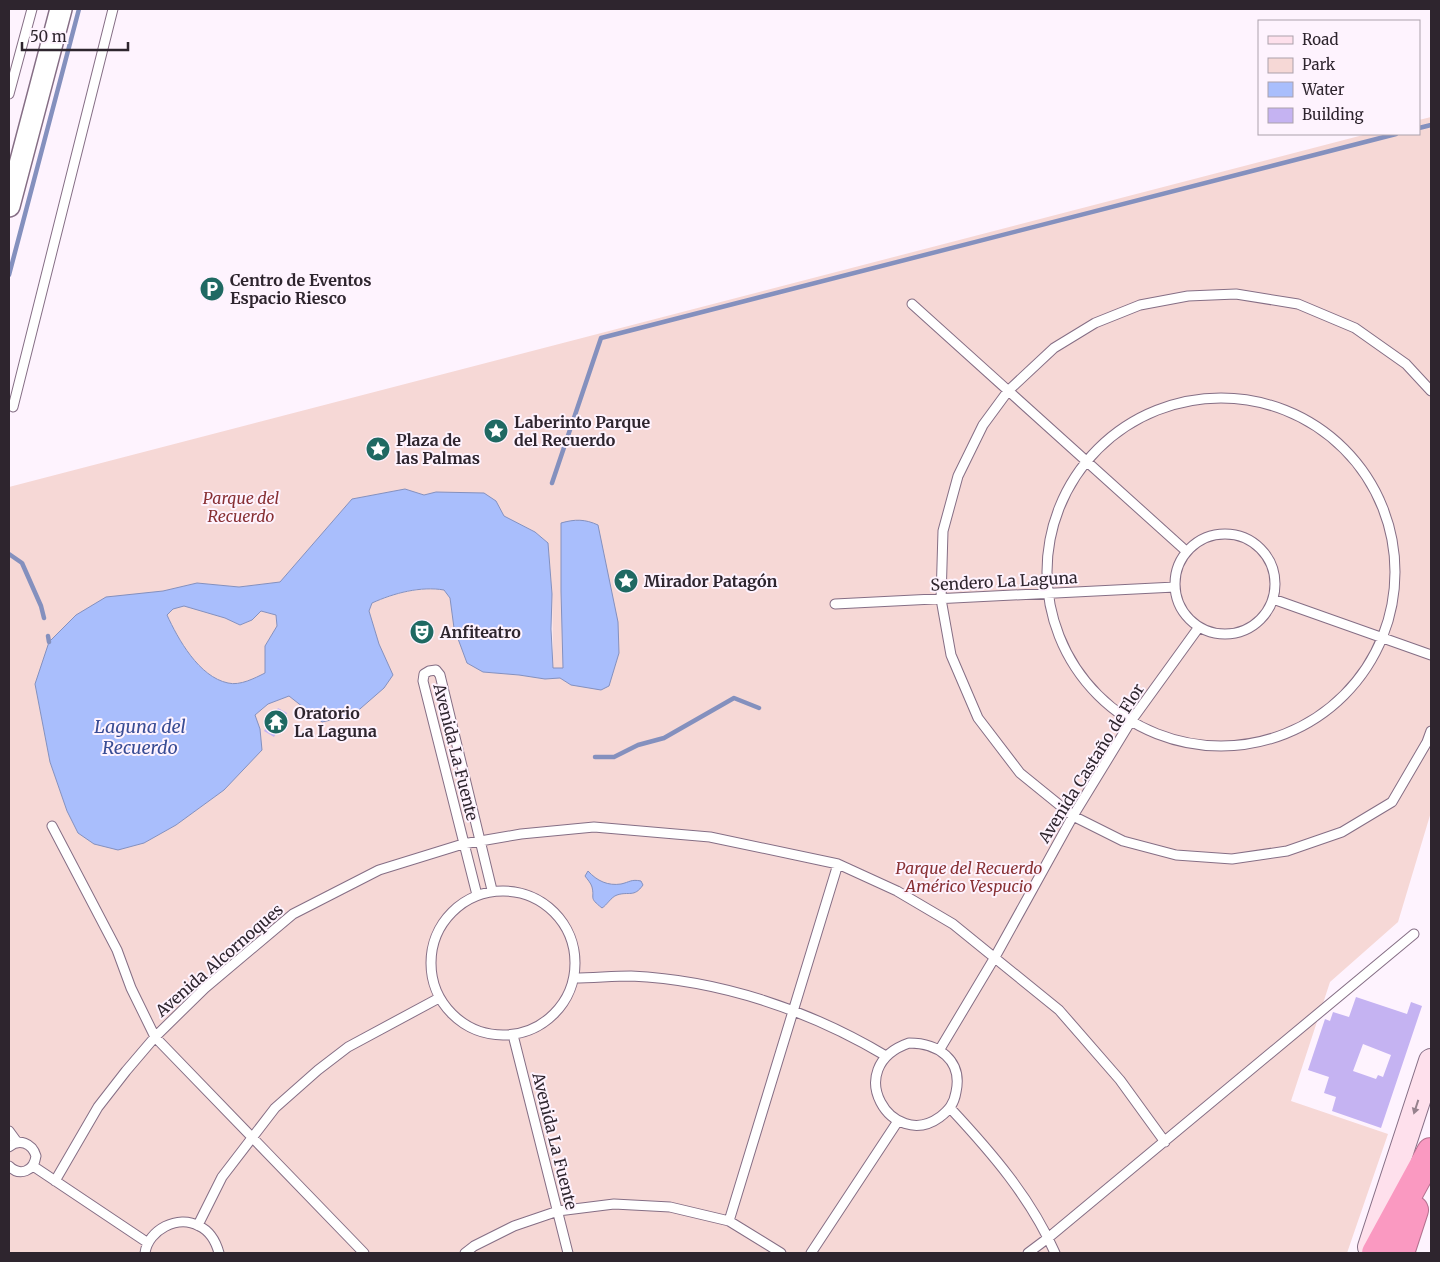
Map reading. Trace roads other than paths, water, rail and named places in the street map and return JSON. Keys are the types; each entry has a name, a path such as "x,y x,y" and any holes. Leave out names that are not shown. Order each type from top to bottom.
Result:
{"highway":[{"path":"1376,1253 1431,1152"},
{"path":"1400,1253 1431,1158"}],"main road":[{"path":"1368,1253 1431,1061"}],"street":[{"path":"9,206 61,9"}],"lane":[{"path":"9,94 32,9"},
{"path":"13,408 113,9"},
{"path":"1431,391 1406,364 1355,328 1298,304 1236,294 1188,296 1140,305 1095,323 1054,348 1008,391 983,425 958,476 943,531 941,599 951,655 978,718 1020,773 1073,816 1123,841 1176,855 1232,859 1287,851 1342,832 1392,802 1427,742 1431,731"},
{"path":"912,304 1186,551"},
{"path":"1235,396 1285,408 1329,434 1364,471 1384,506 1394,545 1396,585 1388,640 1338,702 1300,728 1256,744 1224,747 1191,744 1160,735 1131,721 1104,701 1081,675 1063,646 1052,614 1048,593 1048,545 1057,511 1072,479 1085,460 1134,419 1183,400 1235,396"},
{"path":"1218,534 1235,535 1251,541 1264,552 1272,566 1276,582 1273,599 1267,613 1256,624 1243,631 1228,635 1213,633 1199,627 1187,616 1179,603 1175,587 1176,573 1186,551 1203,539 1218,534"},
{"name":"Sendero La Laguna","path":"835,604 1175,587"},
{"path":"1273,599 1431,655"},
{"name":"Avenida Castaño de Flor","path":"940,1049 995,957 1073,816 1131,721 1199,627"},
{"name":"Avenida La Fuente","path":"477,895 423,681 424,674 430,671 436,670 440,675 492,890"},
{"path":"52,826 117,950 131,988 155,1037 253,1136 364,1253"},
{"name":"Avenida Alcornoques","path":"55,1181 98,1107 155,1037 205,988 293,914 379,870 463,844 521,834 594,827 710,838 838,864 897,891 953,924 1059,1010 1120,1080 1165,1142"},
{"path":"729,1222 838,864"},
{"path":"492,890 509,891 533,897 554,912 568,932 576,956 574,978 566,999 553,1016 535,1029 514,1036 492,1035 470,1028 452,1016 439,998 431,977 430,955 436,934 448,916 464,901 477,895 492,890"},
{"path":"1028,1253 1165,1142 1414,934"},
{"path":"574,978 630,976 682,981 732,993 794,1010 855,1037 886,1056"},
{"path":"198,1225 222,1177 275,1108 318,1070 348,1047 439,998"},
{"name":"Avenida La Fuente","path":"514,1036 568,1253"},
{"path":"909,1043 922,1043 940,1049 953,1066 957,1079 957,1092 951,1109 935,1120 924,1124 898,1121 881,1105 876,1093 878,1069 886,1056 896,1047 909,1043"},
{"path":"951,1109 1016,1185 1055,1253"},
{"path":"811,1253 898,1121"},
{"path":"9,1131 17,1142"},
{"path":"9,1148 17,1142 22,1142 31,1147 36,1156 33,1166 25,1172 15,1172 9,1166"},
{"path":"33,1166 148,1243"},
{"path":"465,1253 474,1246 514,1226 558,1211 614,1204 670,1207 729,1222 781,1253"},
{"path":"144,1253 148,1243 160,1229 171,1224 184,1222 198,1225 215,1241 219,1253"}],"water":[{"name":"Laguna del Recuerdo","path":"405,489 424,495 436,492 484,493 496,501 504,516 535,532 548,543 552,594 553,668 563,668 561,523 580,520 598,525 618,622 619,653 609,686 601,690 571,685 560,678 545,679 483,672 467,663 454,628 450,598 444,590 426,589 398,593 372,603 369,611 379,644 393,675 384,688 353,715 322,722 289,696 268,704 255,715 260,729 262,750 224,790 176,825 144,843 118,850 94,844 78,833 67,811 50,762 35,684 49,642 76,615 106,597 163,591 197,583 239,587 280,582 352,499","holes":["184,606 225,618 240,625 252,620 261,611 276,615 277,626 265,646 265,673 247,681 233,684 218,679 208,673 191,656 167,615 173,609"]},
{"path":"588,871 595,878 607,883 621,884 635,880 641,881 643,885 634,893 615,896 602,908 593,900 593,891 585,876"}],"waterway":[{"path":"9,275 79,9"},
{"path":"1420,128 1431,125"},
{"path":"552,483 601,338 1392,135"},
{"path":"9,554 22,563 41,606 44,618"},
{"path":"48,636 49,642"},
{"path":"595,757 614,757 638,745 664,738 734,698 759,708"}],"place":[{"name":"Centro de Eventos Espacio Riesco","path":"212,289"},
{"name":"Laberinto Parque del Recuerdo","path":"496,431"},
{"name":"Plaza de las Palmas","path":"378,449"},
{"name":"Mirador Patagón","path":"626,581"},
{"name":"Anfiteatro","path":"422,632"},
{"name":"Oratorio La Laguna","path":"276,722"}],"park label":[{"name":"Parque del Recuerdo","path":"241,507"},
{"name":"Parque del Recuerdo Américo Vespucio","path":"969,877"}]}
